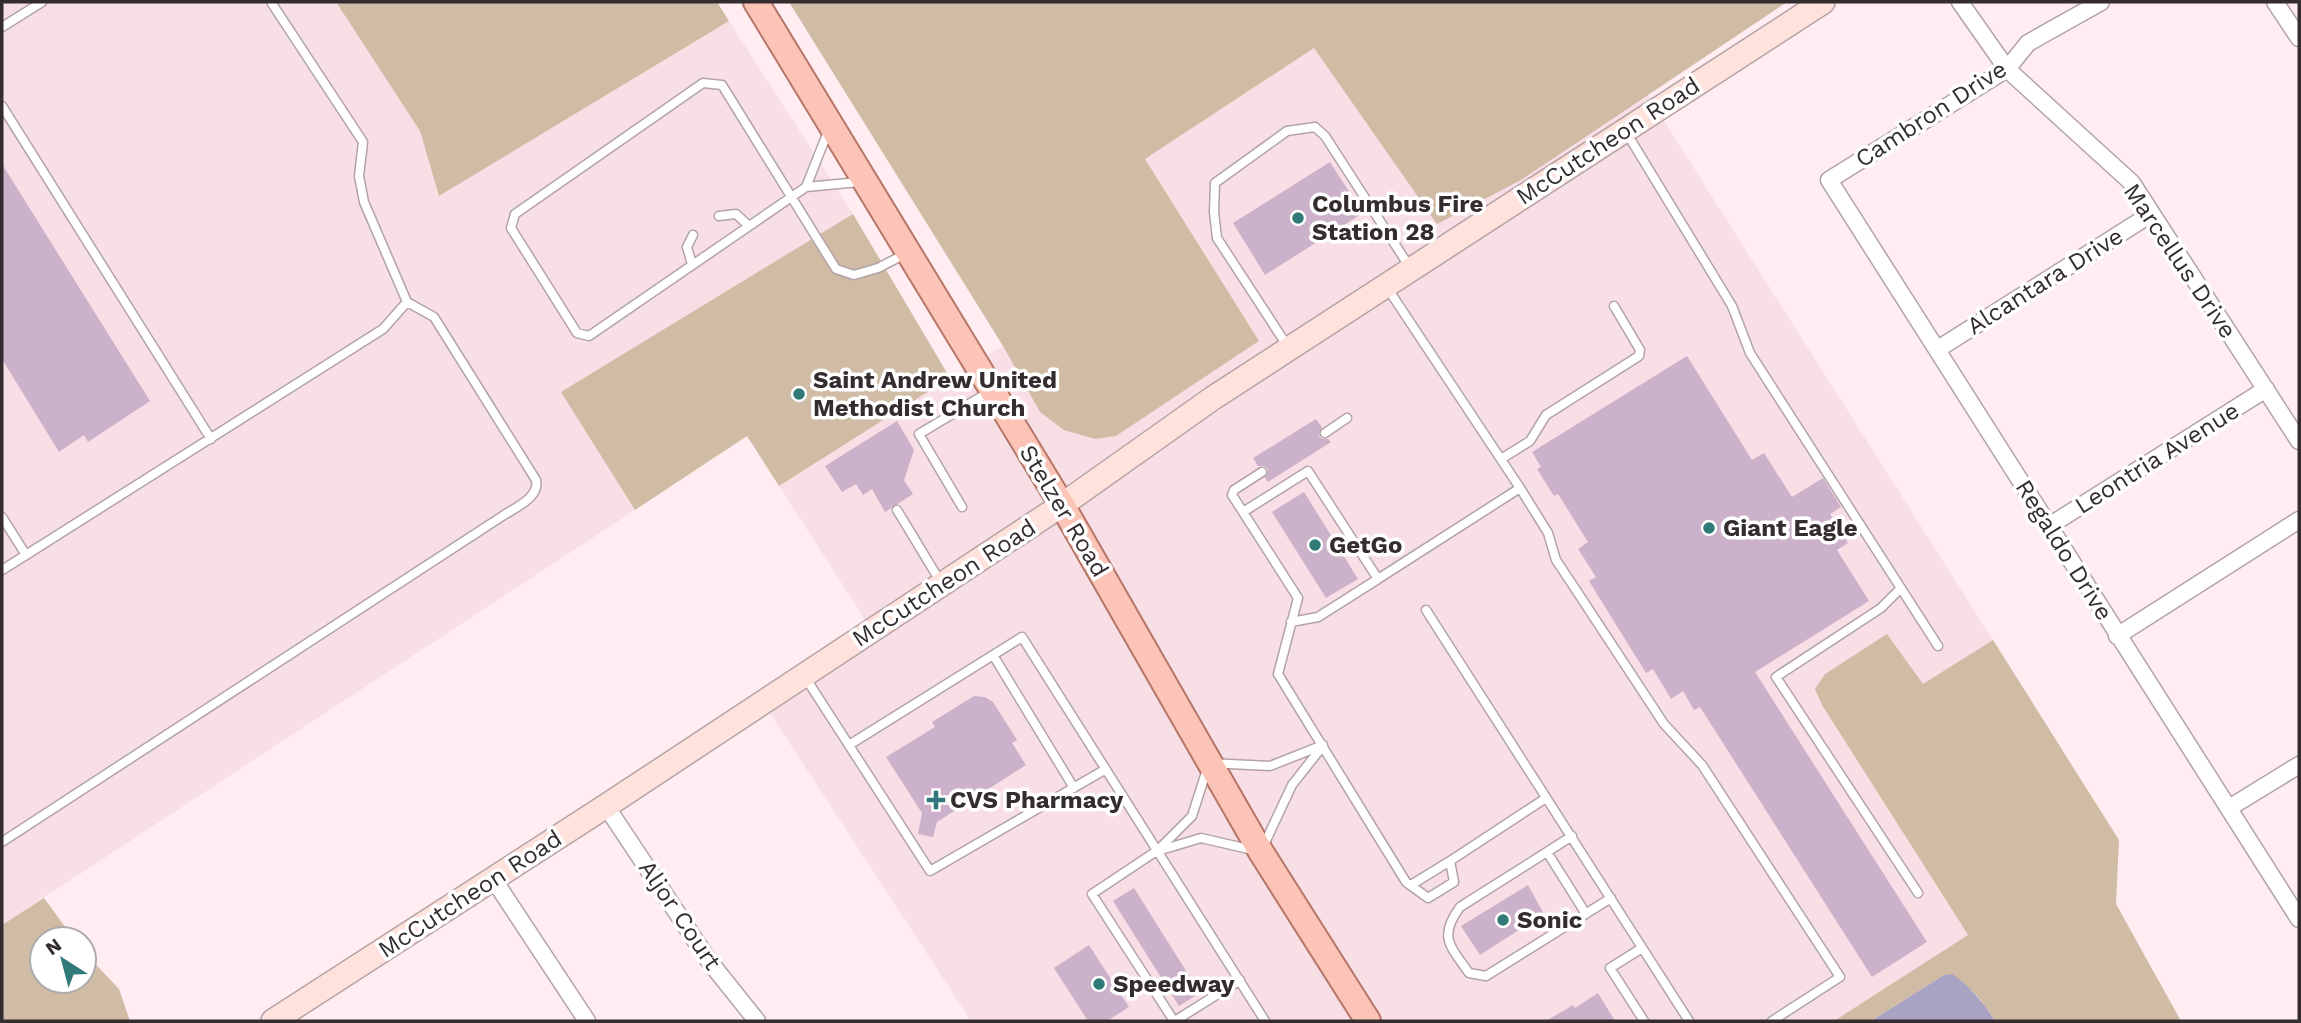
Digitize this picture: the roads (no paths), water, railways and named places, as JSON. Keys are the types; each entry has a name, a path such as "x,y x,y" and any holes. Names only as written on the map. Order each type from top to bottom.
{"main road":[{"name":"Stelzer Road","path":"756,2 1062,505 1261,852 1362,1016"},
{"name":"McCutcheon Road","path":"273,1021 494,880 1062,505 1213,398 1289,348 1823,2"}],"street":[{"name":"Marcellus Drive","path":"1960,2 2007,69 2132,183 2299,441"},
{"name":"Cambron Drive","path":"1829,180 2007,69 2028,43 2101,2"},
{"path":"2275,2 2299,38"},
{"name":"Regaldo Drive","path":"1829,180 2299,919"},
{"name":"Alcantara Drive","path":"1938,349 2151,214"},
{"name":"Leontria Avenue","path":"2049,526 2266,389"},
{"path":"2117,636 2299,520"},
{"path":"2230,808 2299,765"},
{"name":"Aljor Court","path":"606,806 709,961 757,1021"},
{"path":"494,880 587,1021"}],"lane":[{"path":"2,27 42,2"},
{"path":"2,842 533,495 537,489 536,480 434,317 407,302 365,201 359,176 363,142 271,2"},
{"path":"866,180 806,187 791,197 749,226 692,264 589,336 576,333 511,228 515,214 703,83 722,85 791,197 836,269 854,275 878,268 910,252"},
{"path":"2,106 211,439"},
{"path":"806,187 831,123"},
{"path":"1289,348 1217,238 1213,212 1215,183 1287,131 1315,127 1325,136 1410,269"},
{"path":"1625,130 1732,306 1750,353 1938,646"},
{"path":"719,216 736,214 749,226"},
{"path":"692,264 687,247 693,235"},
{"path":"1386,285 1548,533 1556,560 1664,724 1702,765 1840,977 1772,1021"},
{"path":"2,570 383,329 407,302"},
{"path":"1501,459 1530,441 1546,415 1639,356 1640,350 1614,306"},
{"path":"962,507 919,433 992,390"},
{"path":"1325,433 1347,418"},
{"path":"1243,512 1308,471 1378,579"},
{"path":"1262,472 1234,490 1233,495 1298,598 1278,674 1406,882 1428,898 1454,882 1450,861"},
{"path":"1292,622 1318,617 1520,488"},
{"path":"897,510 942,584"},
{"path":"2,517 26,555"},
{"path":"1901,588 1881,608 1776,677 1918,893"},
{"path":"1426,610 1689,1021"},
{"path":"849,745 1022,637 1265,1021"},
{"path":"993,655 1074,788"},
{"path":"804,675 930,871 1107,769"},
{"path":"1240,980 1175,1021 1092,894 1158,850 1192,816 1209,763 1270,766 1323,745"},
{"path":"1158,850 1201,838 1261,852 1292,785 1323,745"},
{"path":"1411,885 1546,798"},
{"path":"1572,836 1460,907 1450,921 1447,939 1459,959 1469,973 1486,976 1611,898"},
{"path":"1547,852 1586,914"},
{"path":"1642,948 1610,968 1644,1021"}],"place":[{"name":"Columbus Fire Station 28","path":"1298,218"},
{"name":"Saint Andrew United Methodist Church","path":"799,394"},
{"name":"Giant Eagle","path":"1709,528"},
{"name":"GetGo","path":"1315,545"},
{"name":"CVS Pharmacy","path":"936,800"},
{"name":"Sonic","path":"1503,920"},
{"name":"Speedway","path":"1099,984"}]}
